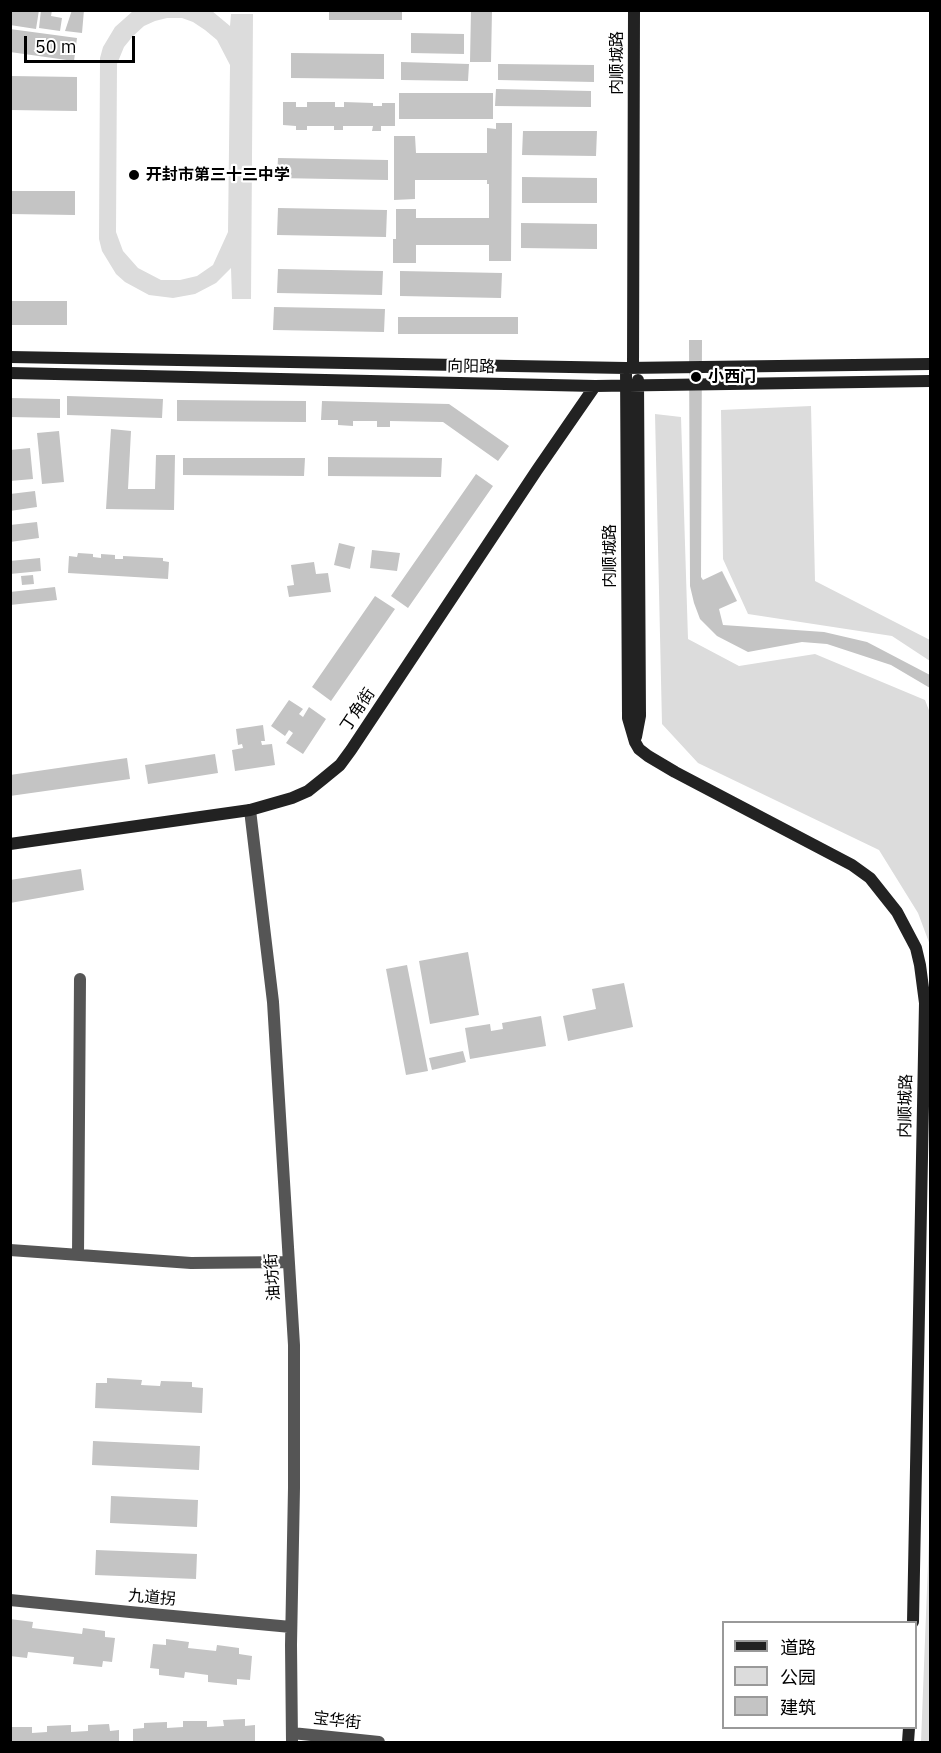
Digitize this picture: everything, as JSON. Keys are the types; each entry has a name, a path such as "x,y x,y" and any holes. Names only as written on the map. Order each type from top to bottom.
{"street":[{"name":"内顺城路","path":"634,10 628,718 635,742 639,749 648,756 852,865 870,878 897,912 916,948 925,1003 913,1621"},
{"name":"向阳路","path":"10,357 632,368 930,364"},
{"name":"向阳路","path":"10,373 595,386 930,381"},
{"name":"丁角街","path":"10,844 250,810 271,806 308,791 340,765 351,750 595,386"},
{"name":"油坊街","path":"250,810 273,1002 294,1345 292,1738"},
{"path":"78,1255 80,979"},
{"path":"10,1250 191,1263 288,1262"},
{"name":"九道拐","path":"10,1599 291,1627"},
{"name":"宝华街","path":"292,1738 379,1743"}],"green space":[{"path":"133,11 212,11 230,26 231,14 253,14 251,299 232,299 231,268 216,283 195,294 173,298 149,295 125,282 116,274 102,251 99,239 100,58 103,47 115,27","holes":["167,18 182,18 193,22 217,40 230,65 228,232 213,265 197,276 180,280 161,280 138,268 123,251 116,232 117,64 124,47 144,26"]},
{"path":"811,406 815,581 930,640 930,661 892,636 748,614 723,559 721,410"},
{"path":"655,414 681,417 688,639 739,666 815,654 925,700 930,713 930,945 918,913 879,850 698,763 662,724"},
{"path":"930,1512 930,1742 921,1742"}],"building":[{"path":"10,10 39,10 36,29 10,25"},
{"path":"41,10 52,10 51,16 62,18 60,31 39,28"},
{"path":"72,10 84,10 82,33 65,31"},
{"path":"329,10 402,10 402,20 329,20"},
{"path":"471,10 492,10 491,62 470,62"},
{"path":"10,29 77,38 74,61 10,52"},
{"path":"411,33 464,34 464,54 411,53"},
{"path":"291,53 384,54 384,79 291,78"},
{"path":"401,62 469,64 468,81 401,80"},
{"path":"498,64 594,65 594,82 498,80"},
{"path":"10,76 77,77 77,111 10,110"},
{"path":"496,89 591,91 591,107 495,106"},
{"path":"399,93 493,93 493,119 399,119"},
{"path":"283,102 296,102 296,107 307,107 307,102 335,102 335,107 344,107 344,102 373,103 373,106 395,103 395,126 381,126 381,131 372,131 373,126 343,126 343,130 334,130 334,126 307,126 307,130 296,130 296,126 283,125"},
{"path":"496,123 512,123 511,261 489,261 489,245 416,245 416,263 393,263 396,209 416,209 416,218 489,218 487,180 415,180 415,199 394,200 394,136 415,136 416,153 487,153 487,128 496,129"},
{"path":"523,131 597,131 596,156 522,155"},
{"path":"278,158 388,160 388,180 277,178"},
{"path":"522,177 597,178 597,203 522,203"},
{"path":"10,191 75,191 75,215 10,214"},
{"path":"278,208 387,210 386,237 277,235"},
{"path":"521,223 597,224 597,249 521,248"},
{"path":"278,269 383,271 382,295 277,293"},
{"path":"400,271 502,273 501,298 400,296"},
{"path":"10,301 67,301 67,325 10,325"},
{"path":"274,307 385,309 384,332 273,330"},
{"path":"398,317 518,317 518,334 398,334"},
{"path":"689,340 702,340 701,577 703,580 722,571 737,601 719,609 723,625 824,632 867,642 930,675 930,688 891,665 827,644 802,642 748,652 717,636 700,619 690,586"},
{"path":"67,396 163,399 162,418 67,415"},
{"path":"10,398 60,399 60,418 10,417"},
{"path":"177,400 306,401 306,422 177,421"},
{"path":"322,401 449,404 509,446 498,461 443,422 390,421 390,427 377,427 377,421 353,421 353,426 338,425 338,420 321,420"},
{"path":"111,429 131,431 128,489 155,489 156,455 175,455 174,510 106,509"},
{"path":"59,431 64,482 42,484 37,433"},
{"path":"30,448 33,479 10,481 10,450"},
{"path":"328,457 442,458 441,477 328,476"},
{"path":"183,458 305,458 304,476 183,475"},
{"path":"476,474 493,486 408,608 391,596"},
{"path":"35,491 37,507 10,511 10,494"},
{"path":"37,522 39,538 10,542 10,525"},
{"path":"339,543 355,547 350,569 334,565"},
{"path":"372,550 400,553 397,571 370,568"},
{"path":"78,553 93,554 93,557 101,558 101,554 115,555 115,559 123,559 123,556 163,558 163,561 169,562 168,579 68,573 69,556 77,557"},
{"path":"40,558 41,571 10,574 10,561"},
{"path":"314,562 316,574 328,573 331,592 289,597 287,586 294,585 291,565"},
{"path":"33,575 34,584 22,585 21,576"},
{"path":"55,587 57,600 10,605 10,592"},
{"path":"375,596 395,609 331,701 312,687"},
{"path":"289,700 303,709 299,714 303,717 309,707 326,719 303,754 286,743 293,733 289,730 285,736 271,726"},
{"path":"263,725 265,741 261,741 262,745 272,744 275,765 235,771 232,750 243,748 242,744 238,745 236,729"},
{"path":"215,754 218,773 148,784 145,765"},
{"path":"127,758 130,779 10,796 10,775"},
{"path":"81,869 84,890 10,903 10,880"},
{"path":"468,952 479,1015 430,1024 419,961"},
{"path":"407,965 428,1071 406,1075 386,969"},
{"path":"624,983 633,1027 568,1041 563,1016 596,1009 592,989"},
{"path":"541,1016 546,1046 470,1059 465,1028 490,1024 491,1031 503,1029 502,1023"},
{"path":"463,1051 466,1062 432,1070 429,1058"},
{"path":"107,1378 142,1380 141,1385 160,1386 161,1381 192,1382 192,1387 203,1388 202,1413 95,1408 96,1383 107,1383"},
{"path":"93,1441 200,1446 199,1470 92,1465"},
{"path":"111,1496 198,1500 197,1527 110,1523"},
{"path":"96,1550 197,1554 196,1579 95,1575"},
{"path":"10,1619 33,1622 32,1628 82,1634 83,1628 105,1631 105,1637 115,1638 112,1662 103,1661 102,1667 73,1664 74,1657 28,1652 27,1658 10,1656"},
{"path":"166,1639 189,1642 188,1648 216,1651 217,1645 239,1648 239,1654 252,1656 250,1680 237,1679 237,1685 208,1682 208,1675 185,1672 184,1678 159,1675 159,1669 150,1668 153,1644 166,1645"},
{"path":"245,1719 245,1726 255,1725 255,1742 133,1742 133,1729 144,1728 144,1723 167,1722 167,1728 183,1727 183,1721 207,1721 207,1727 224,1726 223,1720"},
{"path":"109,1724 110,1731 119,1730 119,1742 10,1742 10,1727 32,1727 32,1733 47,1732 47,1726 71,1725 71,1732 88,1731 88,1725"}],"place":[{"name":"开封市第三十三中学","path":"134,175"},
{"name":"小西门","path":"696,377"}]}
